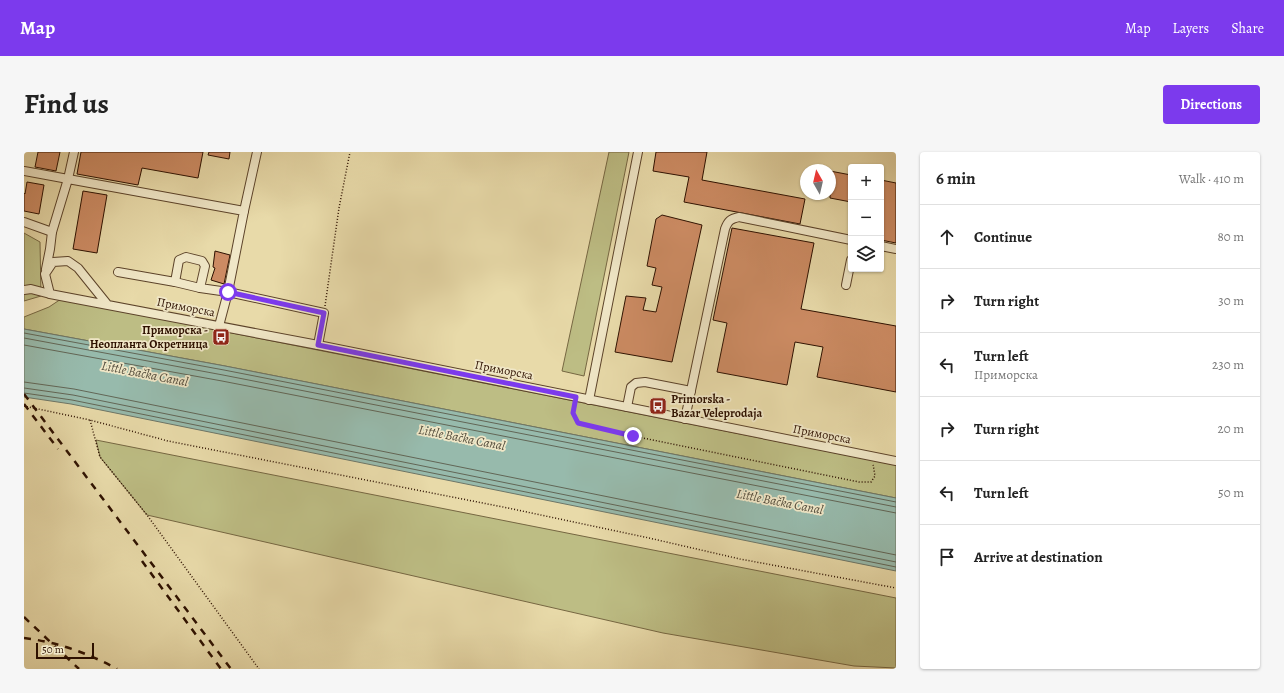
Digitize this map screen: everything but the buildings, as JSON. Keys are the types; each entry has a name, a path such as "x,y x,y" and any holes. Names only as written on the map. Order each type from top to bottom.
{"street":[{"path":"50,294 44,274 50,249 52,232 68,179 74,152"},
{"path":"219,326 228,292 257,152"},
{"path":"589,400 638,152"},
{"path":"24,170 244,211"},
{"path":"685,419 727,222 732,218 739,217 848,239"},
{"path":"24,222 52,232"},
{"path":"884,247 896,249"},
{"path":"175,282 179,260 186,257 202,261 205,266 200,288"},
{"path":"44,274 53,262 68,261 78,268 107,304"},
{"path":"118,272 228,292 324,313 318,345"},
{"path":"846,285 849,272"},
{"name":"Приморска","path":"24,290 31,289 50,294 318,345 896,461"},
{"path":"627,407 631,387 636,383 645,382 691,391"}],"path":[{"path":"324,313 339,208 350,152"},
{"path":"576,397 573,413 578,423 633,436 859,482 871,482 875,476 872,466 874,457"},
{"path":"24,406 90,420 168,441 508,508 740,559 896,588"},
{"path":"90,420 100,457 147,515 259,669"}],"green space":[{"path":"609,152 629,152 584,376 562,371"},
{"path":"24,233 40,242 41,296 24,301"},
{"path":"61,299 896,465 896,498 225,366 24,329 24,317 49,307"},
{"path":"96,440 896,598 896,668 854,666 663,633 147,515 100,457"}],"water":[{"name":"Little Bačka Canal","path":"24,329 225,366 896,498 896,571 71,404 24,397"}],"railway":[{"path":"24,394 231,669"},
{"path":"24,404 58,449"},
{"path":"142,561 221,669"},
{"path":"24,617 79,669"},
{"path":"24,638 60,645 95,658 117,669"}],"place":[{"name":"Приморска - Неопланта Окретница","path":"221,337"},
{"name":"Primorska - Bazar Veleprodaja","path":"658,406"}],"route":[{"path":"228,292 324,313 318,345 576,397 573,413 578,423 633,436"}]}
